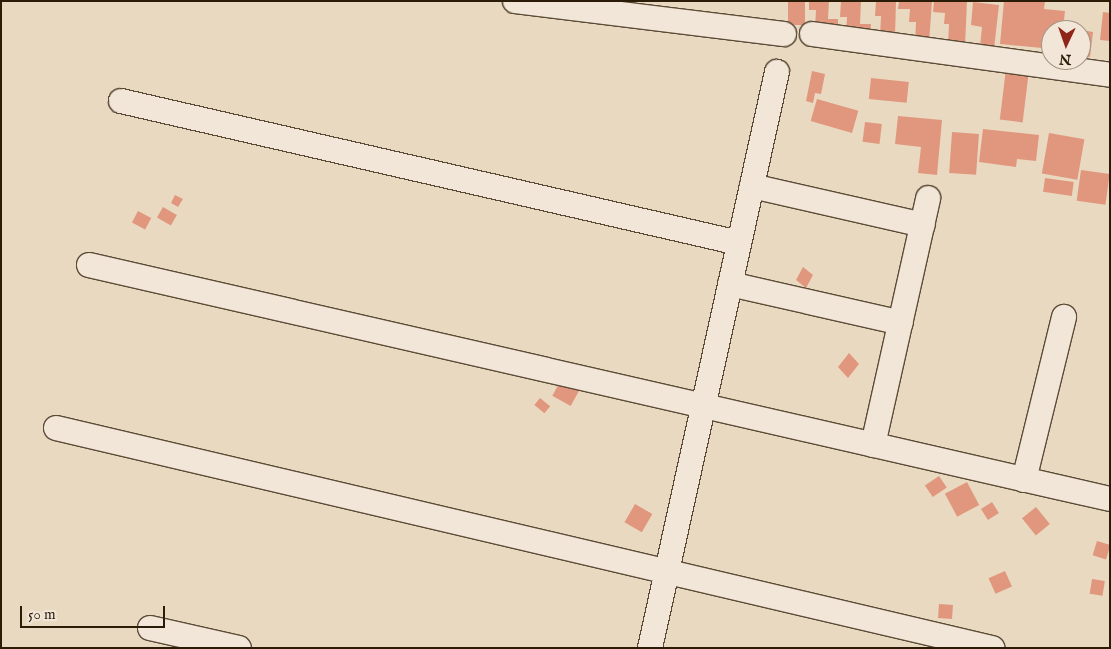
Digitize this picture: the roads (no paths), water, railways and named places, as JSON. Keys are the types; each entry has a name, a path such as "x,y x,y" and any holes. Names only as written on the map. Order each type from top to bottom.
{"street":[{"path":"515,1 784,34"},
{"path":"812,34 1110,75"},
{"path":"650,648 777,72"},
{"path":"121,101 739,243"},
{"path":"752,186 922,225"},
{"path":"874,445 928,198"},
{"path":"89,265 1110,500"},
{"path":"730,284 901,323"},
{"path":"1024,480 1064,317"},
{"path":"56,428 992,648"},
{"path":"150,628 239,648"}]}
